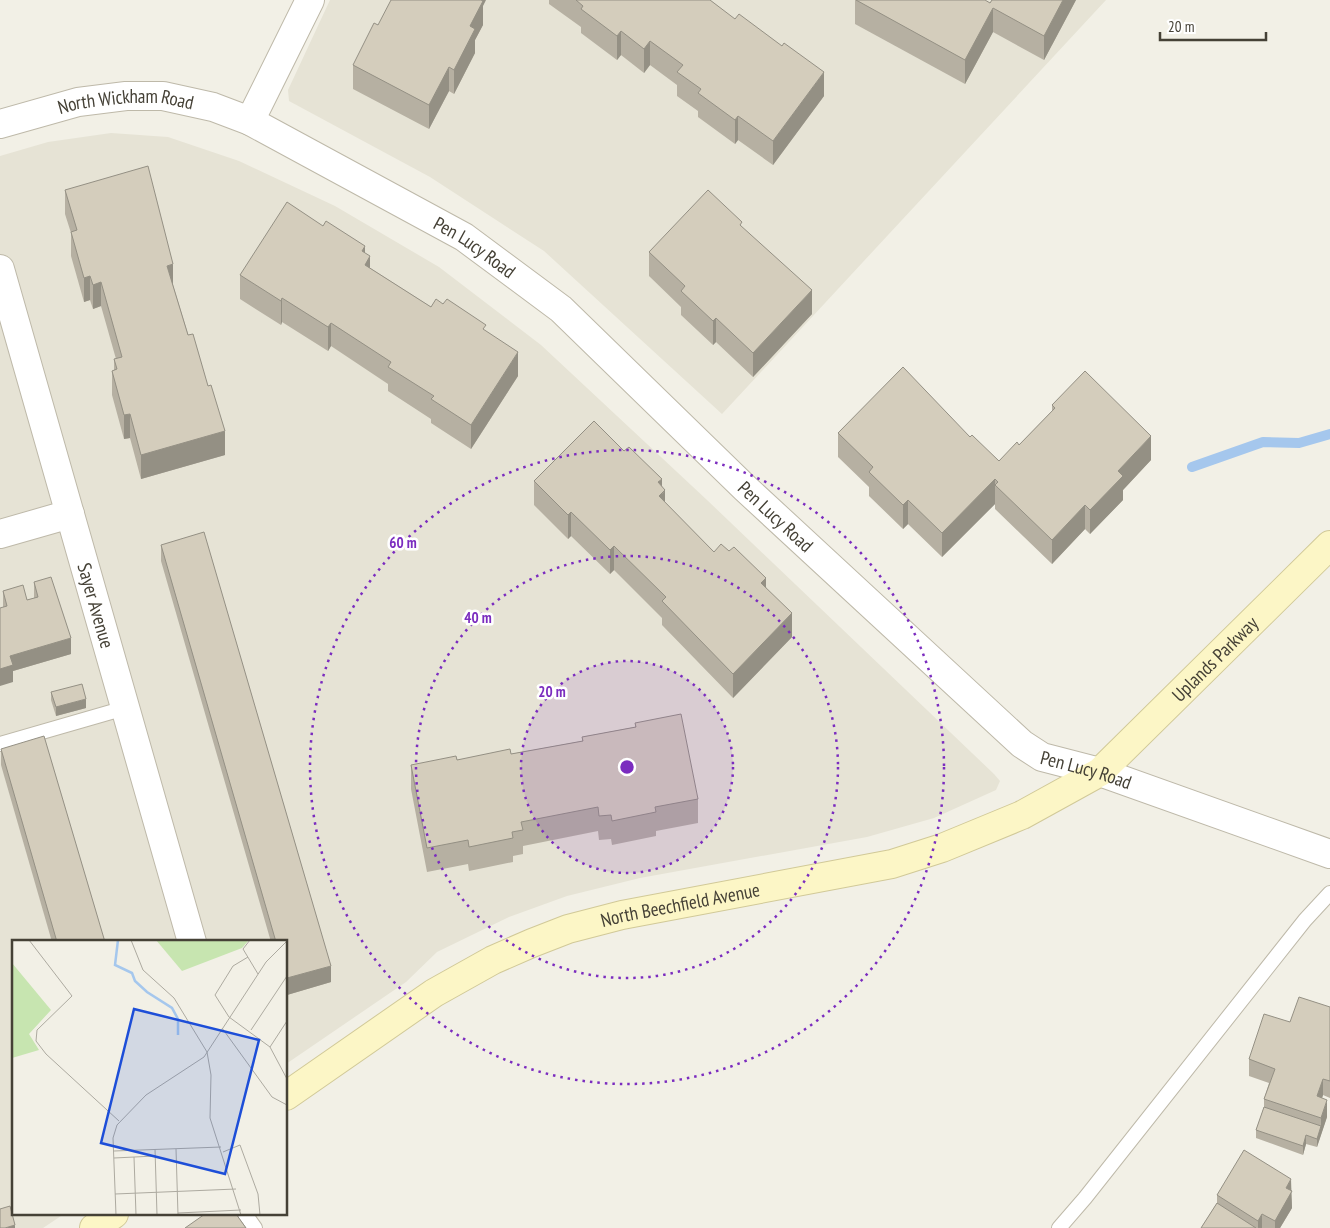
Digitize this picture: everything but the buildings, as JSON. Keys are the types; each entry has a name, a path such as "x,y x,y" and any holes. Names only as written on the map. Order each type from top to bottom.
{"street":[{"path":"250,121 310,0"},
{"name":"North Wickham Road","path":"0,124 78,102 126,96 162,96 213,107 250,121"},
{"name":"Pen Lucy Road","path":"250,121 464,237 561,309 745,488 1022,744 1042,757 1100,772 1330,854"},
{"name":"Sayer Avenue","path":"0,269 191,940"},
{"path":"2,528 70,514"},
{"name":"Uplands Parkway","path":"1100,772 1330,545"},
{"name":"North Beechfield Avenue","path":"288,1095 434,993 493,960 532,943 568,929 622,915 892,864 981,833 1022,815 1100,772"},
{"path":"94,1228 111,1216"}],"lane":[{"path":"0,744 125,708"},
{"path":"1059,1228 1085,1198 1305,920 1330,893"},
{"path":"246,1216 255,1228"}],"shaded area":[{"path":"330,0 1106,0 722,414 544,251 430,177 289,101 288,90"},
{"path":"111,133 168,137 239,161 335,206 439,267 541,345 707,500 994,774 1000,781 996,790 934,818 867,837 640,878 567,896 509,917 437,952 406,982 288,1063 288,940 12,940 12,1216 61,1216 43,1228 0,1228 0,156 48,142"}],"waterway":[{"path":"1192,467 1263,442 1299,443 1330,434"}]}
